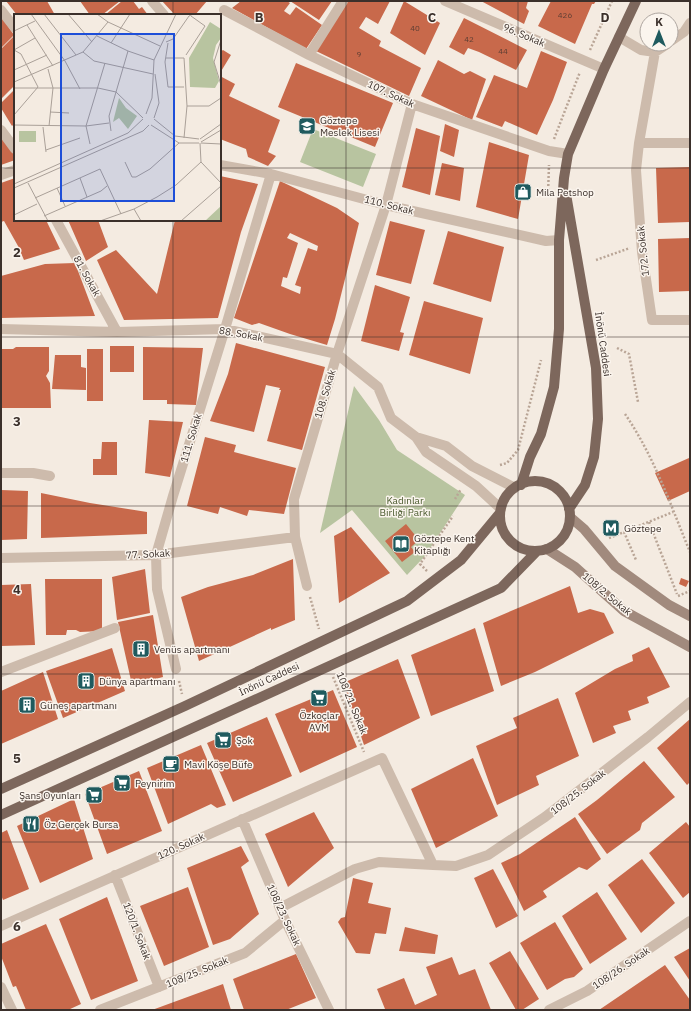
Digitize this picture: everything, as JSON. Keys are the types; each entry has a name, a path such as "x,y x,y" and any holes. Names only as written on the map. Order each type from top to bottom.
{"main road":[{"name":"İnönü Caddesi","path":"518,486 541,434 554,387 559,329 559,240 564,178 568,154 604,69 636,1"},
{"name":"İnönü Caddesi","path":"564,178 596,368 598,419 594,457 585,485 569,513"},
{"path":"529,482 541,482 552,486 561,493 567,502 569,513 569,524 566,534 559,542 542,550 530,551 520,548 511,542 504,534 500,524 500,511 506,497 518,486 529,482"},
{"name":"İnönü Caddesi","path":"1,788 185,706 407,601 461,560 500,511"},
{"path":"569,513 615,566 669,605 687,614"},
{"name":"İnönü Caddesi","path":"1,815 501,588 542,550"},
{"name":"108/2. Sokak","path":"542,550 575,567 624,611 690,647"}],"street":[{"path":"152,1 163,14"},
{"path":"222,12 230,1"},
{"path":"309,55 343,1"},
{"name":"96. Sokak","path":"445,1 604,69"},
{"path":"1,10 14,27"},
{"name":"107. Sokak","path":"222,12 412,104 549,151 568,154"},
{"path":"679,35 684,32 690,23"},
{"path":"619,37 639,49"},
{"name":"172. Sokak","path":"654,52 638,143 636,170 641,244 652,320 690,320"},
{"name":"108. Sokak","path":"307,586 295,537 294,499 337,354 386,205 412,104"},
{"path":"1,130 14,149"},
{"path":"638,143 690,143"},
{"name":"110. Sokak","path":"221,165 271,174 386,205 546,242 559,240"},
{"path":"1,175 14,170"},
{"name":"111. Sokak","path":"176,669 157,589 156,555 271,174"},
{"name":"81. Sokak","path":"57,221 117,332"},
{"name":"88. Sokak","path":"1,329 117,332 225,329 337,354 378,387 391,418 416,437 426,452 476,486 500,511"},
{"name":"88. Sokak","path":"416,437 446,446 472,466 518,486"},
{"path":"1,473 33,473 50,476"},
{"name":"77. Sokak","path":"1,558 156,555 295,537"},
{"path":"1,672 115,628"},
{"name":"108/25. Sokak","path":"432,865 456,866 488,855 545,817 648,737 690,702"},
{"name":"120. Sokak","path":"1,926 382,758 432,865"},
{"name":"108/23. Sokak","path":"242,819 285,920 330,1010"},
{"path":"280,908 355,869 379,862 432,865"},
{"name":"120/1. Sokak","path":"116,876 159,987"},
{"name":"108/25. Sokak","path":"100,1010 245,953 285,920"},
{"name":"108/26. Sokak","path":"549,1010 586,991 690,921"},
{"path":"1,986 12,1010"}],"path":[{"path":"596,260 641,244"},
{"path":"617,348 629,354 638,402"},
{"path":"625,414 638,432 647,450 690,552"},
{"path":"596,543 673,512"},
{"path":"436,579 420,564 453,516"},
{"path":"649,522 678,596 687,614"},
{"path":"624,532 636,560"},
{"path":"307,586 322,641"},
{"path":"678,596 690,591"},
{"name":"108/21. Sokak","path":"328,666 361,747"},
{"path":"176,669 185,706"}],"green space":[{"path":"313,129 376,154 363,187 300,162"},
{"name":"Kadınlar Birliği Parkı","path":"354,386 379,420 397,450 465,495 425,556 407,575 352,510 320,533"}],"building":[{"path":"6,1 47,1 54,14 16,14"},
{"path":"80,1 120,1 103,14 89,14"},
{"path":"122,1 133,1 139,9 142,7 147,14 106,14"},
{"path":"162,1 207,1 196,14 174,14"},
{"path":"241,1 287,1 290,3 284,11 290,15 296,7 322,25 306,49 232,8"},
{"path":"290,1 332,1 319,20"},
{"path":"347,1 390,1 378,24 366,17 359,28 381,41 379,46 421,68 409,96 316,51"},
{"path":"404,1 440,23 425,55 390,33"},
{"path":"481,1 528,1 526,8 529,11 524,24"},
{"path":"551,1 596,1 592,4 575,44 538,26"},
{"path":"1,16 14,35 1,48"},
{"path":"464,18 527,50 516,70 468,48 464,55 449,47"},
{"path":"14,36 14,86 1,99 1,49"},
{"path":"223,50 231,55 221,71 221,51"},
{"path":"541,51 567,62 553,100 537,135 505,121 502,127 476,117 494,75 527,88"},
{"path":"438,60 464,74 470,71 486,79 472,120 421,96"},
{"name":"Göztepe Meslek Lisesi","path":"296,63 393,103 375,147 278,107"},
{"path":"221,77 235,84 229,96 280,120 268,152 276,156 268,166 248,157 246,149 221,139"},
{"path":"14,90 14,124 12,126 1,108 1,103"},
{"path":"445,124 459,130 454,157 440,151"},
{"path":"416,128 440,136 430,195 402,187"},
{"path":"1,133 14,154 14,160 1,165"},
{"path":"489,142 529,155 518,219 476,207"},
{"path":"442,163 464,168 460,201 435,195"},
{"path":"690,167 690,222 658,223 656,168"},
{"path":"221,176 258,184 241,232 218,318 124,320 97,260 116,250 157,294 175,221 221,221"},
{"path":"14,178 14,221 46,221 60,249 24,260 4,221 1,222 1,183"},
{"path":"280,181 337,208 359,223 327,345 259,323 252,325 234,318","holes":["290,233 318,246 317,251 308,248 295,285 301,287 300,294 281,286 283,277 287,278 298,243 287,238"]},
{"path":"68,221 98,221 108,247 86,261"},
{"path":"390,221 425,230 411,284 376,275"},
{"path":"448,231 504,247 491,302 433,284"},
{"path":"690,238 690,291 659,292 658,239"},
{"path":"75,263 95,316 1,318 1,276 45,264"},
{"path":"375,285 410,297 400,332 404,333 399,351 361,341"},
{"path":"424,301 483,318 470,374 409,355"},
{"path":"236,343 325,367 302,450 267,441 281,390 279,390 280,388 266,385 254,432 210,421 228,374"},
{"path":"110,346 134,346 134,372 110,372"},
{"path":"16,347 49,347 49,371 46,376 50,383 51,408 1,408 1,349 13,349"},
{"path":"143,347 203,348 196,405 167,404 167,400 143,400"},
{"path":"87,349 103,349 103,401 87,401"},
{"path":"55,355 81,355 81,367 86,368 86,390 52,389"},
{"path":"149,420 183,422 170,477 145,473"},
{"path":"205,437 236,445 234,452 296,468 284,514 249,510 247,516 220,507 218,514 187,506"},
{"path":"102,442 117,442 117,475 93,475 93,459 101,459"},
{"path":"689,458 690,491 668,501 655,473"},
{"path":"1,490 28,491 27,539 1,540"},
{"path":"41,493 147,512 147,534 41,538"},
{"name":"Göztepe Kent Kitaplığı","path":"406,524 419,540 411,547 415,552 402,562 385,541"},
{"path":"351,527 390,573 339,603 334,536"},
{"path":"293,559 295,620 271,630 271,628 199,661 181,597 208,587 253,575"},
{"path":"145,569 150,613 117,620 112,577"},
{"path":"681,578 689,581 686,587 679,584"},
{"path":"45,579 102,579 102,631 80,632 76,630 67,630 66,635 46,635"},
{"path":"31,584 35,645 1,646 1,585"},
{"path":"570,586 578,613 590,609 604,613 614,633 535,672 501,686 483,623"},
{"name":"Venüs apartmanı","path":"153,615 163,677 132,685 118,622"},
{"path":"475,628 494,691 431,716 411,655"},
{"path":"649,647 670,687 647,697 649,703 628,711 631,720 613,726 616,733 593,743 575,693 615,669 633,661 632,655"},
{"name":"Dünya apartmanı","path":"112,648 125,691 63,718 46,671"},
{"path":"398,659 420,718 364,745 343,683"},
{"name":"Güneş apartmanı","path":"43,672 58,719 1,744 1,691"},
{"path":"333,690 357,747 300,773 275,714"},
{"path":"558,698 579,756 536,776 539,785 497,805 476,746 517,728 513,718"},
{"path":"267,717 292,776 233,802 207,743"},
{"path":"690,719 690,782 687,785 657,748"},
{"path":"201,745 226,805 217,808 211,804 168,824 147,768"},
{"path":"473,758 498,816 436,848 411,789"},
{"path":"644,761 675,797 642,823 640,830 607,854 578,814"},
{"path":"139,771 162,831 107,854 85,794"},
{"path":"74,799 93,859 40,883 17,826"},
{"path":"314,812 334,848 288,887 265,834"},
{"path":"575,817 601,859 587,870 579,867 543,891 547,897 524,911 501,863 520,854"},
{"path":"686,822 690,827 690,892 683,898 649,853"},
{"path":"7,830 29,889 3,900 1,895 1,833"},
{"path":"241,846 249,861 241,867 259,914 230,939 213,945 187,868"},
{"path":"642,859 675,903 641,933 608,885"},
{"path":"493,869 518,916 496,928 474,878"},
{"path":"353,878 373,883 368,903 391,908 386,934 375,933 370,954 356,953 338,922 341,918 345,917"},
{"path":"188,887 209,947 164,966 140,906"},
{"path":"597,892 627,939 590,964 562,916"},
{"path":"107,897 138,981 91,1000 59,919"},
{"path":"555,922 583,969 574,977 565,979 547,990 520,943"},
{"path":"46,924 81,1004 68,1010 26,1010 16,986 13,987 1,956 1,944"},
{"path":"405,927 438,935 435,954 399,951"},
{"path":"690,948 690,981 674,957"},
{"path":"510,951 539,999 522,1010 516,1010 489,963"},
{"path":"296,954 316,998 286,1010 244,1010 233,979"},
{"path":"452,957 459,975 475,969 491,1010 382,1010 385,1009 377,989 404,978 415,1005 437,995 426,967"},
{"path":"665,965 690,1000 690,1010 599,1010"},
{"path":"223,984 231,1010 152,1010"}],"place":[{"name":"Göztepe Meslek Lisesi","path":"307,126"},
{"name":"Mila Petshop","path":"523,192"},
{"name":"Göztepe","path":"611,528"},
{"name":"Göztepe Kent Kitaplığı","path":"401,544"},
{"name":"Venüs apartmanı","path":"141,649"},
{"name":"Dünya apartmanı","path":"86,681"},
{"name":"Özkoçlar AVM","path":"319,698"},
{"name":"Güneş apartmanı","path":"27,705"},
{"name":"Şok","path":"223,740"},
{"name":"Mavi Köşe Büfe","path":"171,764"},
{"name":"Peynirim","path":"122,783"},
{"name":"Şans Oyunları","path":"94,795"},
{"name":"Öz Gerçek Bursa","path":"31,824"}]}
